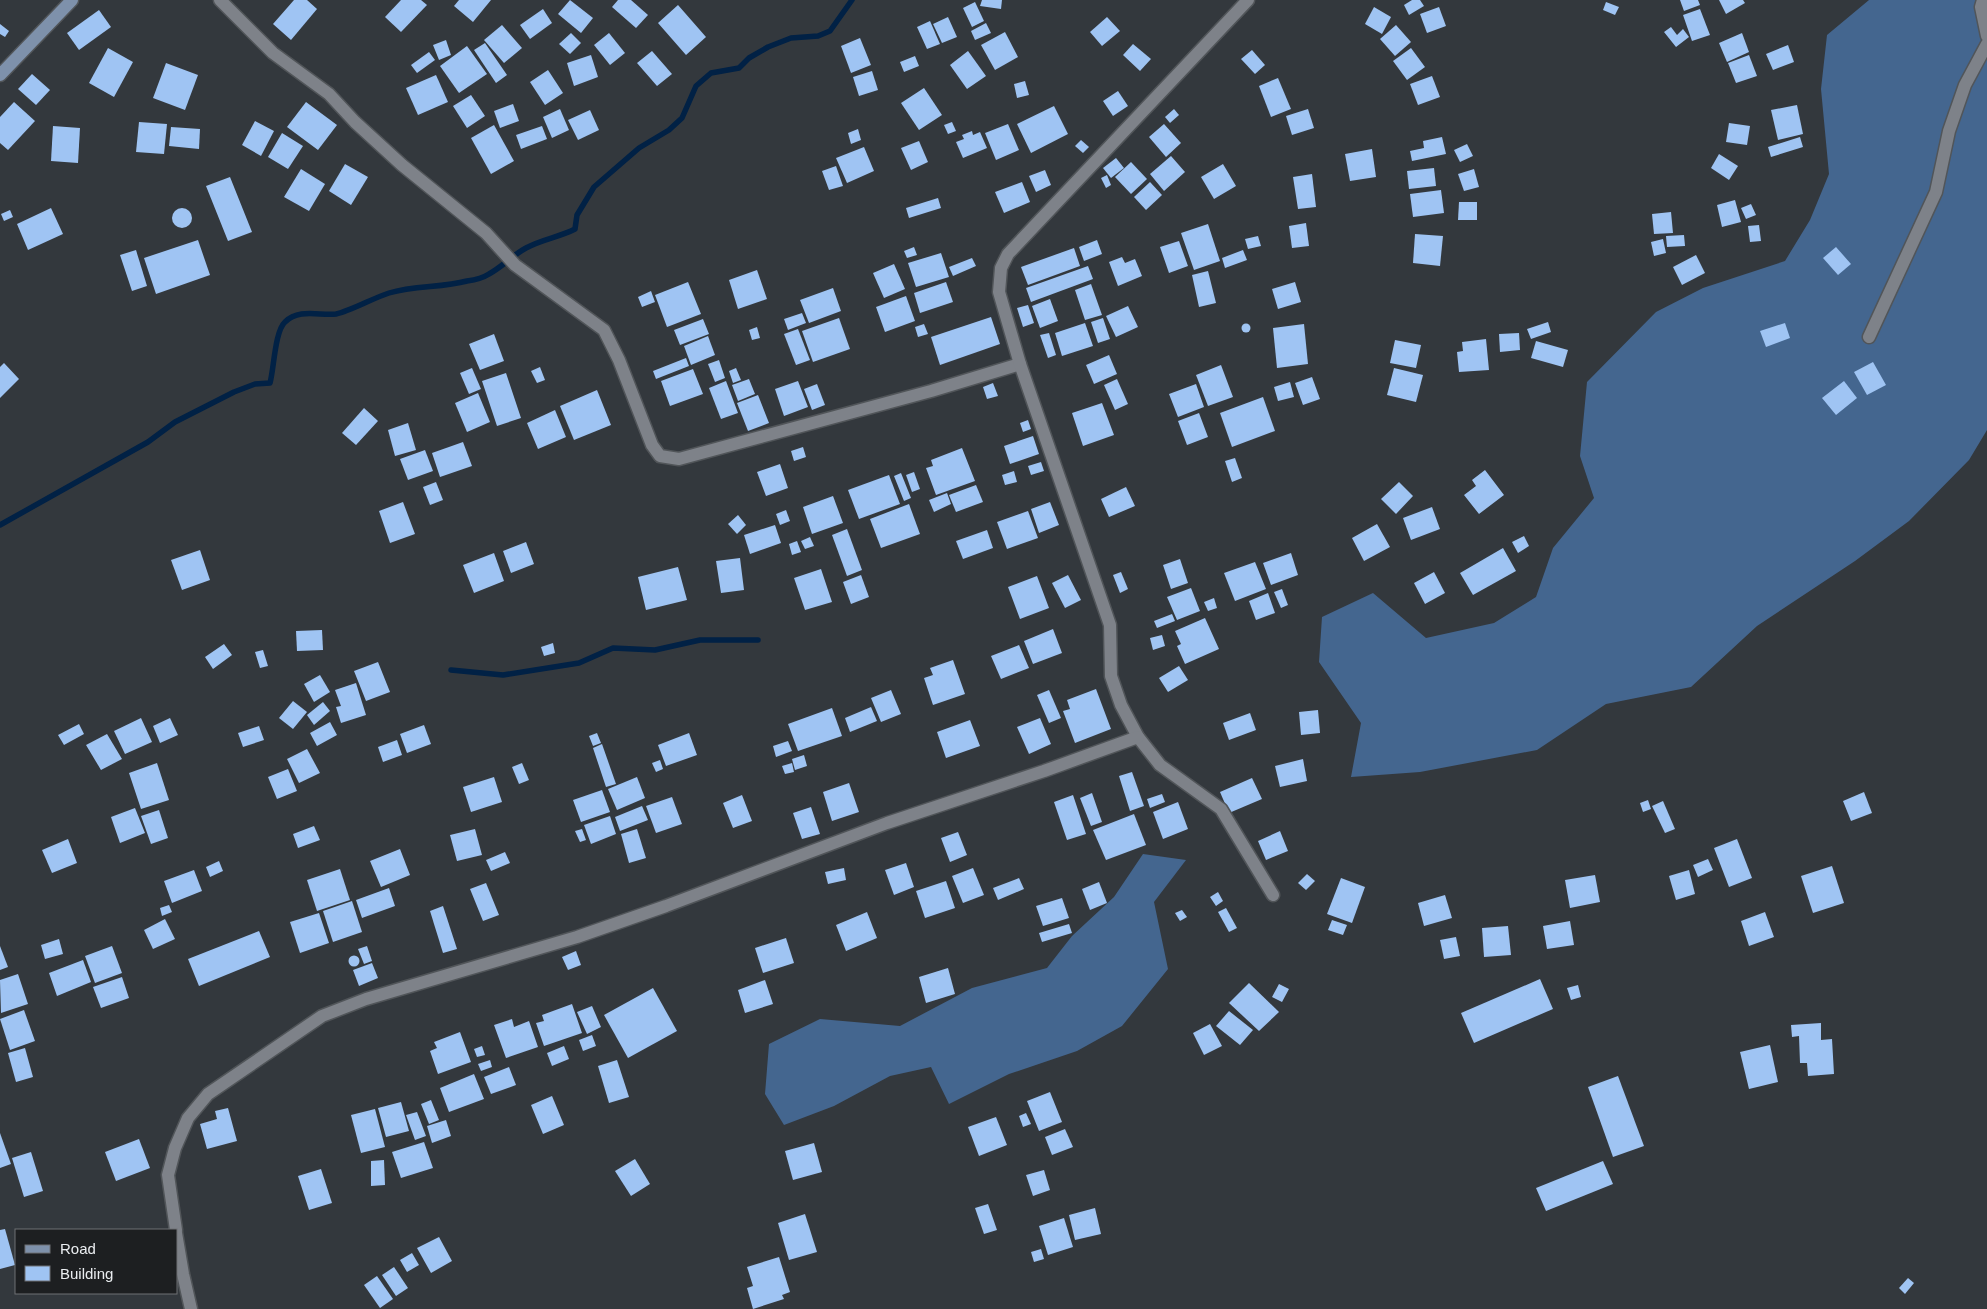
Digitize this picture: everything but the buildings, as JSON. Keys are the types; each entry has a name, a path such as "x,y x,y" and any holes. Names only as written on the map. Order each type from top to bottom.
{"main road":[{"path":"0,75 72,0"}],"street":[{"path":"220,0 273,53 329,94 355,122 402,165 486,234 515,265 604,330 619,360 652,445 660,456 679,460 931,391 1020,364"},
{"path":"1248,0 1008,254 1001,268 999,292 1020,364 1110,626 1111,676 1120,705 1138,737 1160,765 1221,809 1273,895"},
{"path":"1983,0 1981,7 1987,36"},
{"path":"1869,337 1936,192 1952,122 1965,85 1987,44"},
{"path":"176,1229 168,1176 175,1148 188,1118 208,1094 322,1016 366,999 577,937 666,906 887,823 1044,771 1138,737"},
{"path":"178,1242 191,1309"}],"shaded area":[{"path":"1869,0 1987,0 1987,430 1969,460 1909,521 1855,561 1757,626 1691,687 1606,704 1537,750 1420,772 1351,777 1361,723 1319,662 1322,617 1373,593 1426,638 1494,623 1536,597 1553,548 1594,498 1580,456 1587,382 1656,312 1703,288 1785,261 1810,220 1829,174 1821,89 1827,35"},
{"path":"1143,854 1186,860 1154,902 1168,969 1122,1026 1077,1051 1009,1074 949,1104 931,1067 890,1076 834,1106 784,1125 765,1094 769,1044 820,1019 900,1026 972,988 1047,968 1072,936 1114,897"}],"waterway":[{"path":"0,525 148,442 175,422 234,392 255,384 270,383 279,333 285,322 291,318 303,314 336,314 399,290 448,285 478,279 494,271 526,248 575,229 577,215 594,187 639,148 669,130 682,118 696,86 711,73 739,68 749,58 768,47 791,38 818,36 830,31 852,0"},
{"path":"451,670 503,675 579,663 613,648 655,650 700,640 758,640"}]}
